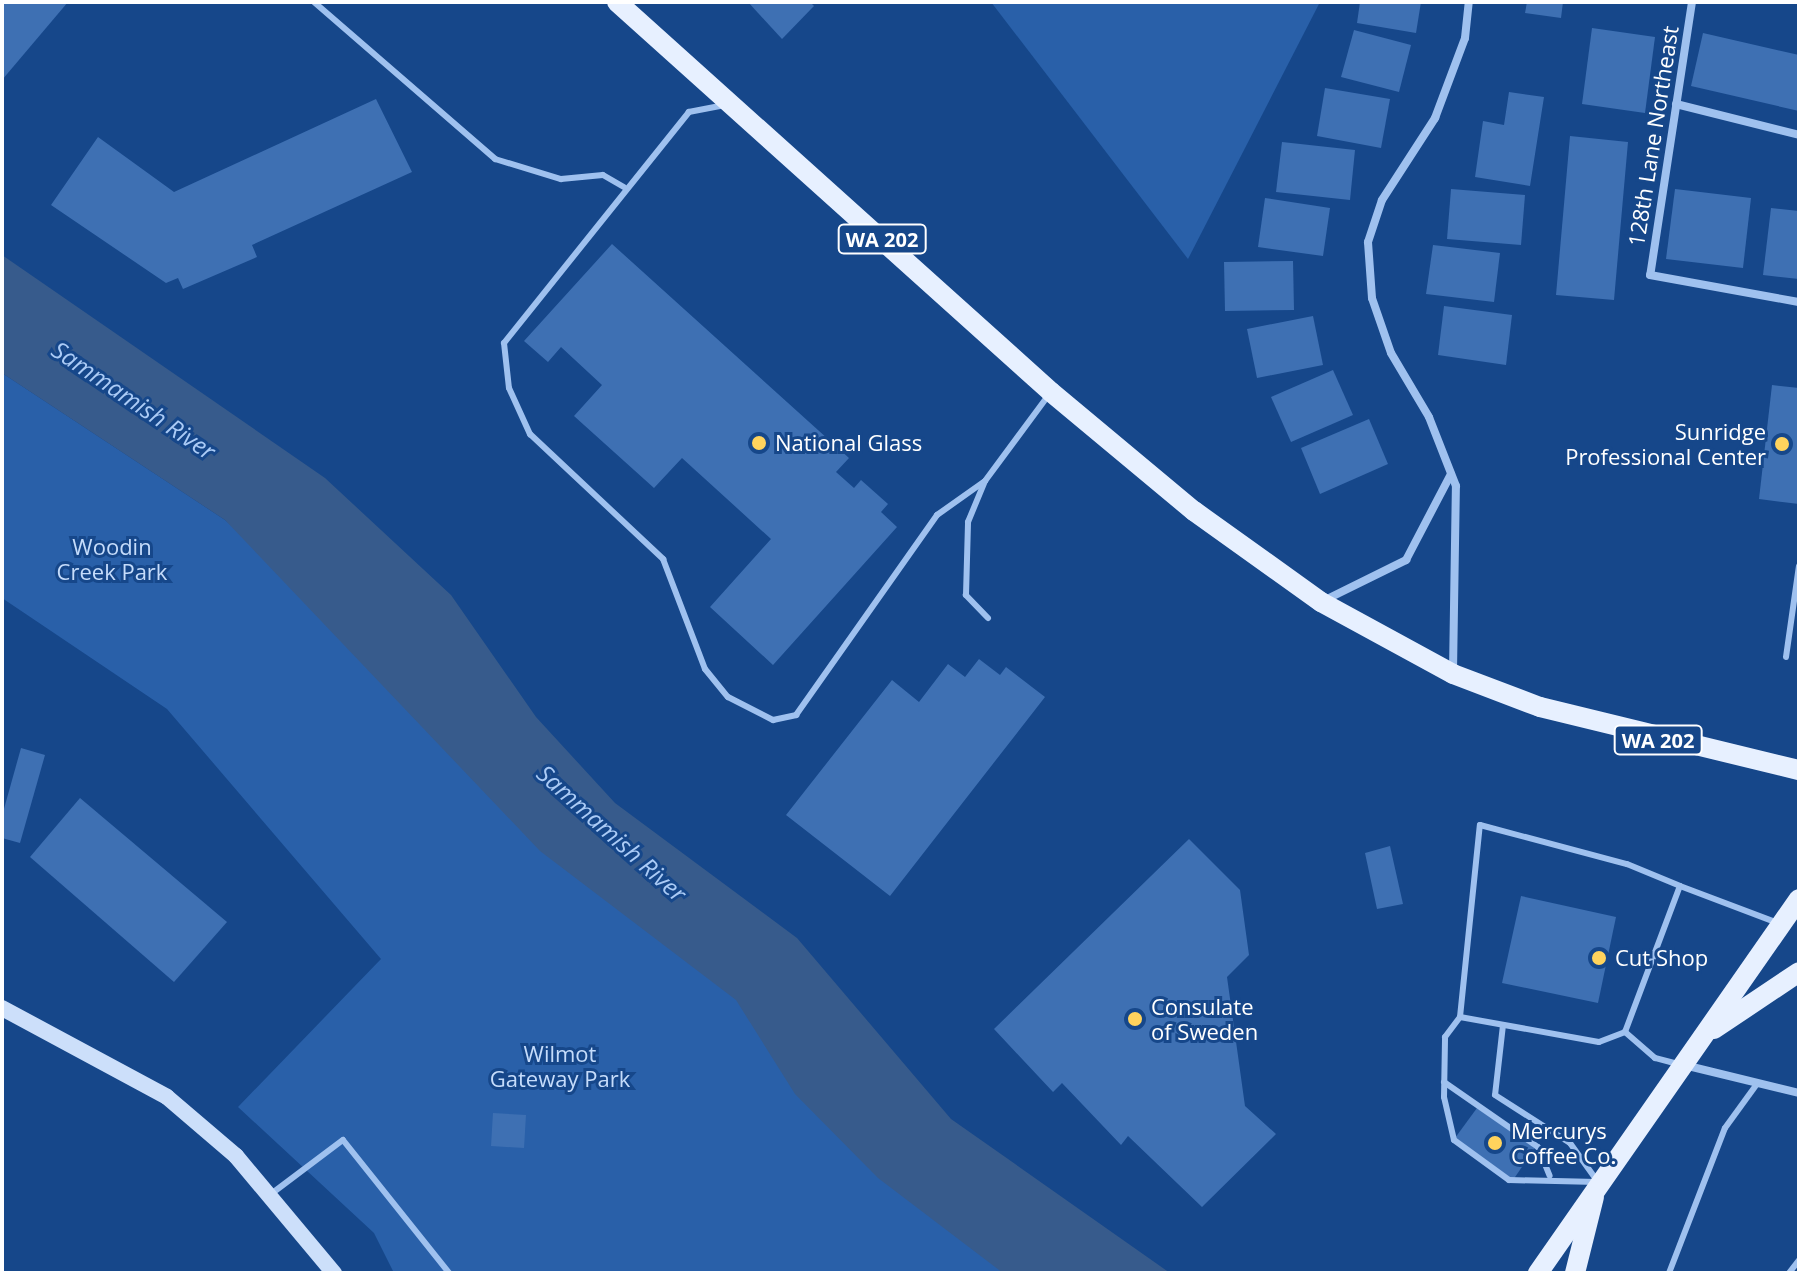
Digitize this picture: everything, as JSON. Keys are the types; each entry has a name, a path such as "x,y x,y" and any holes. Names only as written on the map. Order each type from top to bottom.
{"main road":[{"name":"WA 202","path":"617,2 1051,392 1194,511 1321,602 1453,674 1634,735 1799,770"},
{"path":"1538,1273 1679,1064 1704,1035 1799,899"},
{"path":"1704,1035 1799,972"},
{"path":"2,1008 167,1097 271,1194 334,1273"},
{"path":"1575,1273 1598,1182"}],"street":[{"path":"1453,674 1451,474 1391,353 1372,298 1368,242 1382,200 1435,118 1465,38 1469,2"},
{"name":"128th Lane Northeast","path":"1692,2 1650,275 1799,302"},
{"path":"1676,104 1799,135"},
{"path":"1321,602 1406,560 1451,474"},
{"path":"1679,1064 1799,1093"}],"lane":[{"path":"314,2 495,159 561,179 603,175 624,187"},
{"path":"730,104 689,112 624,187 504,343 509,388 530,434 663,559 705,669 728,697 773,720 796,715 937,515 985,481 1051,392"},
{"path":"985,481 963,559 966,595 988,618"},
{"path":"1786,657 1799,566"},
{"path":"1598,1182 1550,1176 1509,1180 1454,1140 1444,1082 1445,1037 1460,1017 1480,825 1627,864 1781,924"},
{"path":"1460,1017 1599,1042 1625,1032 1680,886"},
{"path":"1503,1025 1495,1095 1570,1143 1598,1182"},
{"path":"1625,1032 1655,1058 1679,1064"},
{"path":"1444,1082 1538,1147 1550,1176"},
{"path":"1669,1273 1725,1128 1757,1084"},
{"path":"271,1194 343,1140 449,1273"},
{"path":"1789,1273 1799,1260"}],"green space":[{"path":"991,2 1320,2 1188,259"},
{"name":"Wilmot Gateway Park","path":"2,373 225,520 1106,1273 394,1273 374,1233 238,1107 381,959 167,709 2,598"}],"water":[{"name":"Sammamish River","path":"2,255 325,478 451,595 536,717 615,803 797,938 951,1119 1170,1273 1003,1273 878,1178 795,1094 736,1000 540,851 225,520 2,373"}],"building":[{"path":"2,2 68,2 2,80"},
{"path":"748,2 810,2 814,6 782,39"},
{"path":"1360,2 1421,2 1416,33 1357,23"},
{"path":"1527,2 1563,2 1561,18 1525,13"},
{"path":"1592,28 1655,37 1645,113 1582,104"},
{"path":"1354,30 1411,45 1399,92 1341,77"},
{"path":"1703,33 1799,55 1799,111 1691,86"},
{"path":"1325,88 1390,99 1381,148 1317,136"},
{"path":"1509,92 1544,97 1530,186 1475,177 1483,121 1504,125"},
{"path":"376,99 412,172 252,245 257,257 183,289 178,278 166,283 51,205 98,137 174,192"},
{"path":"1570,136 1628,142 1614,300 1556,295"},
{"path":"1282,142 1355,150 1350,200 1276,192"},
{"path":"1451,189 1525,195 1521,245 1447,239"},
{"path":"1675,189 1751,198 1743,268 1666,259"},
{"path":"1265,198 1330,208 1323,256 1258,247"},
{"path":"1771,208 1799,211 1799,279 1763,275"},
{"path":"612,244 849,458 836,472 854,488 861,480 888,504 881,512 897,527 773,665 710,607 771,539 682,458 654,488 574,416 602,385 561,347 548,362 524,341"},
{"path":"1433,245 1500,253 1494,302 1426,294"},
{"path":"1293,261 1294,310 1225,311 1224,262"},
{"path":"1444,306 1512,315 1506,365 1438,355"},
{"path":"1313,316 1323,365 1257,378 1247,329"},
{"path":"1333,370 1353,415 1291,442 1271,397"},
{"name":"Sunridge Professional Center","path":"1772,385 1799,388 1799,504 1759,499"},
{"path":"1369,419 1388,464 1320,494 1301,448"},
{"path":"979,659 1000,675 1006,667 1045,697 890,896 786,815 892,680 919,702 948,664 965,677"},
{"path":"21,748 45,755 20,843 2,838 2,816"},
{"path":"80,798 227,922 174,982 30,857"},
{"path":"1189,839 1240,890 1249,955 1227,977 1245,1106 1276,1134 1202,1207 1128,1136 1121,1145 1062,1083 1053,1092 994,1029"},
{"path":"1390,846 1403,904 1377,909 1365,853"},
{"path":"1521,896 1616,917 1598,1003 1502,983"},
{"name":"Mercurys Coffee Co.","path":"1477,1108 1535,1148 1513,1180 1455,1138"},
{"path":"493,1113 526,1115 524,1148 491,1146"}],"place":[{"name":"National Glass","path":"759,443"},
{"name":"Sunridge Professional Center","path":"1782,444"},
{"name":"Cut Shop","path":"1599,958"},
{"name":"Consulate of Sweden","path":"1135,1019"},
{"name":"Mercurys Coffee Co.","path":"1495,1143"}],"park label":[{"name":"Woodin Creek Park","path":"112,558"}]}
